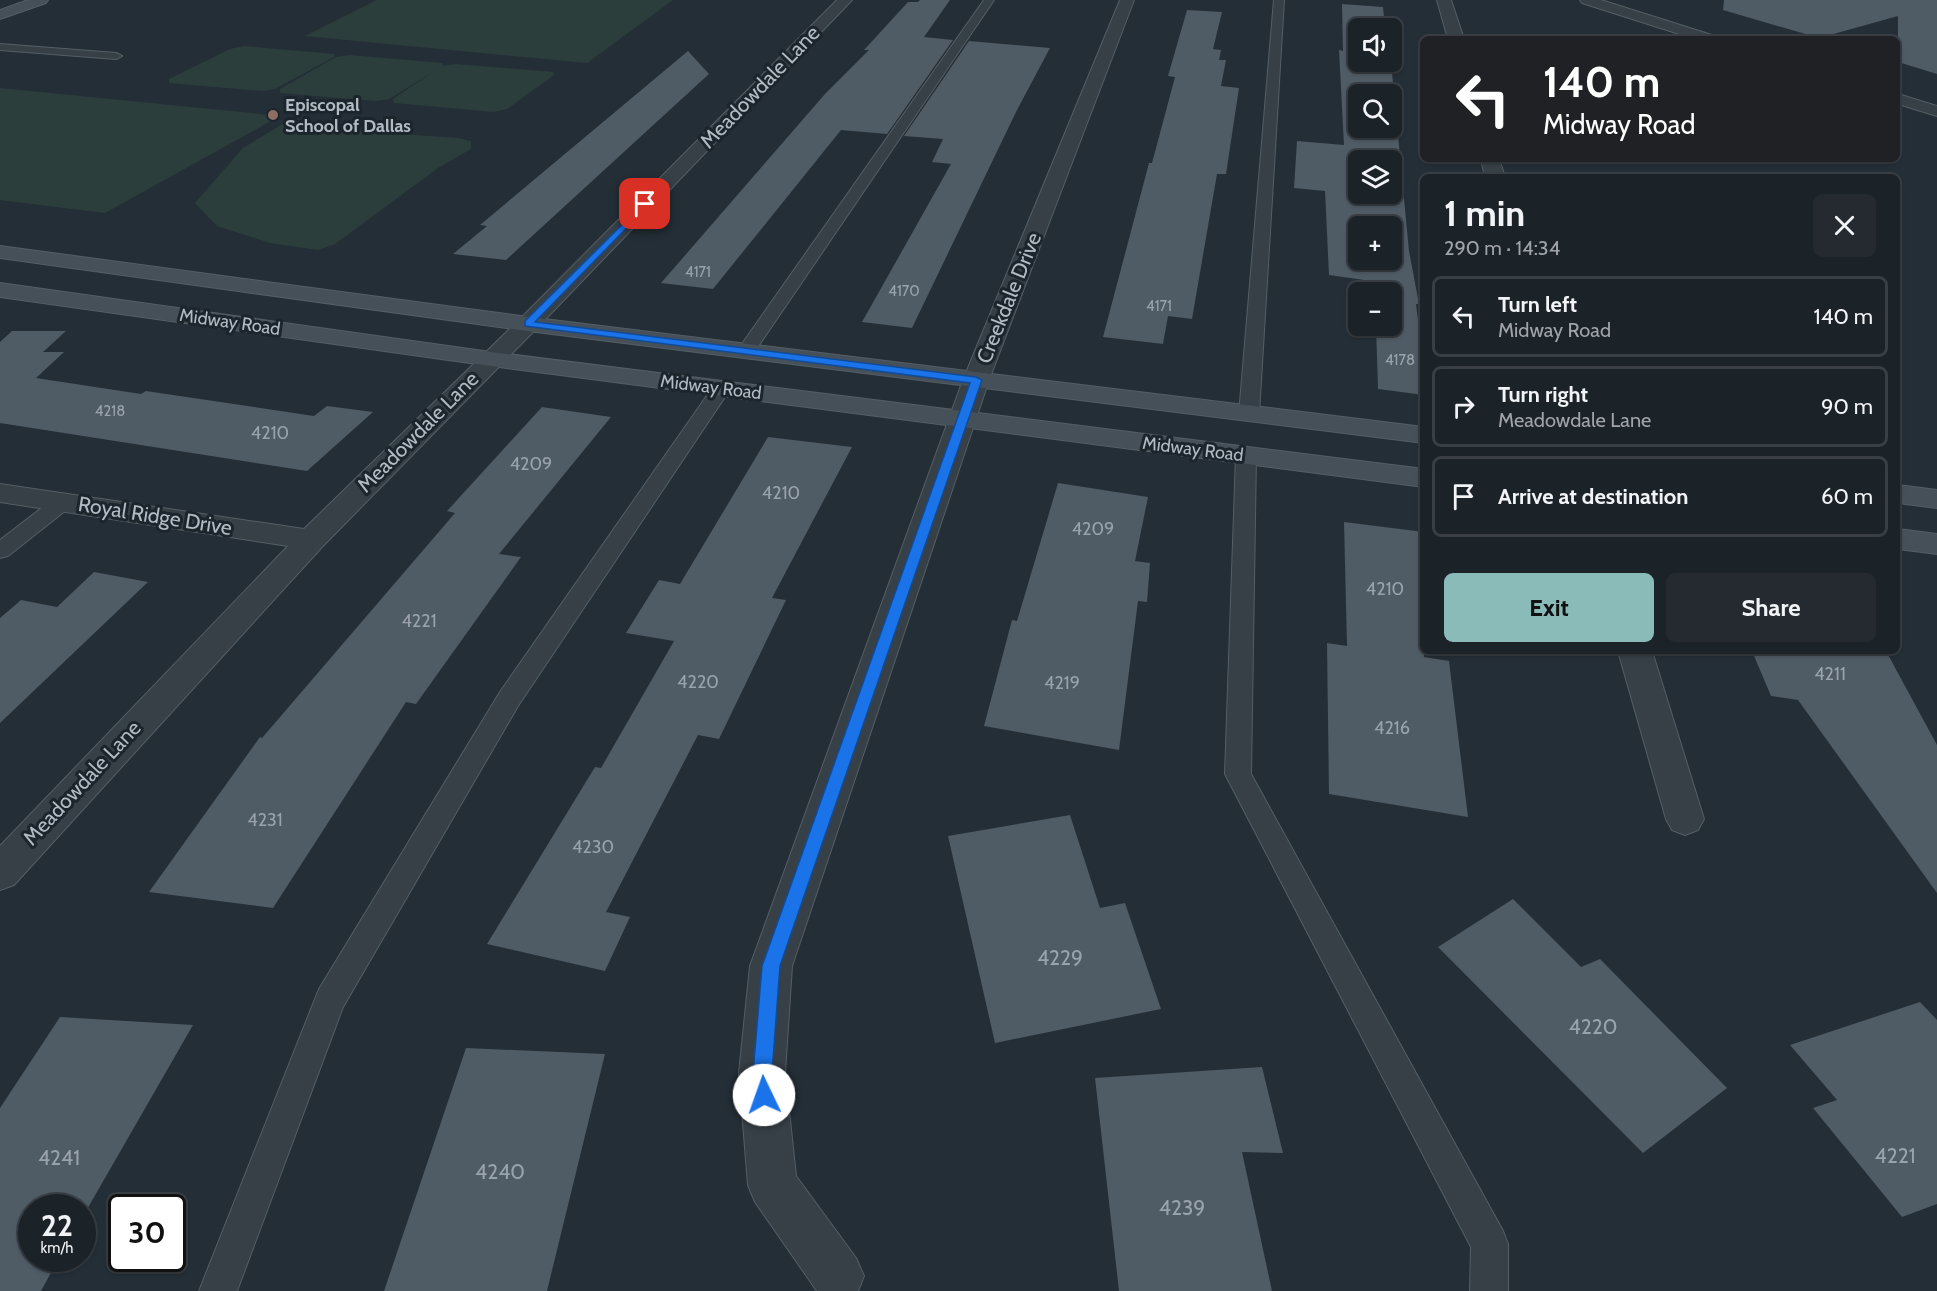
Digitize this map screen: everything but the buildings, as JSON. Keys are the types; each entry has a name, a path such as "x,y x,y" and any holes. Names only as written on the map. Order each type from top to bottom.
{"main road":[{"path":"0,15 41,0"},
{"name":"Midway Road","path":"0,252 528,324 1420,435"},
{"name":"Midway Road","path":"0,290 491,359 1420,477"},
{"path":"1900,494 1937,499"},
{"path":"1900,539 1937,544"}],"street":[{"name":"Meadowdale Lane","path":"0,873 311,540 528,324 845,0"},
{"name":"Creekdale Drive","path":"838,1276 772,1185 762,1073 771,966 976,380 1127,0"},
{"path":"1444,0 1455,36"},
{"path":"1587,0 1701,36"},
{"path":"1900,100 1937,111"},
{"name":"Royal Ridge Drive","path":"0,492 311,540"},
{"path":"1636,654 1685,819"}],"lane":[{"path":"746,351 988,0"},
{"path":"1249,414 1279,0"},
{"path":"0,47 116,56"},
{"path":"218,1291 330,1000 509,699 722,388"},
{"path":"1246,455 1238,774 1490,1244 1489,1291"},
{"path":"0,550 63,502"}],"shaded area":[{"path":"377,0 673,0 587,63 305,36"},
{"path":"244,46 334,54 334,57 275,89 262,91 169,83 169,79 230,49"},
{"path":"349,55 442,63 443,66 456,64 553,72 554,75 507,109 494,112 394,103 393,99 433,72 389,99 376,101 280,93 280,89 336,57"},
{"path":"0,88 280,116 105,213 0,200"},
{"path":"286,122 357,131 458,138 471,141 471,149 438,168 335,244 318,250 270,243 217,226 195,203 243,148"}],"place":[{"name":"Episcopal School of Dallas","path":"273,115"}],"route":[{"path":"645,204 528,324 976,380 771,966 762,1073 764,1095"}]}
